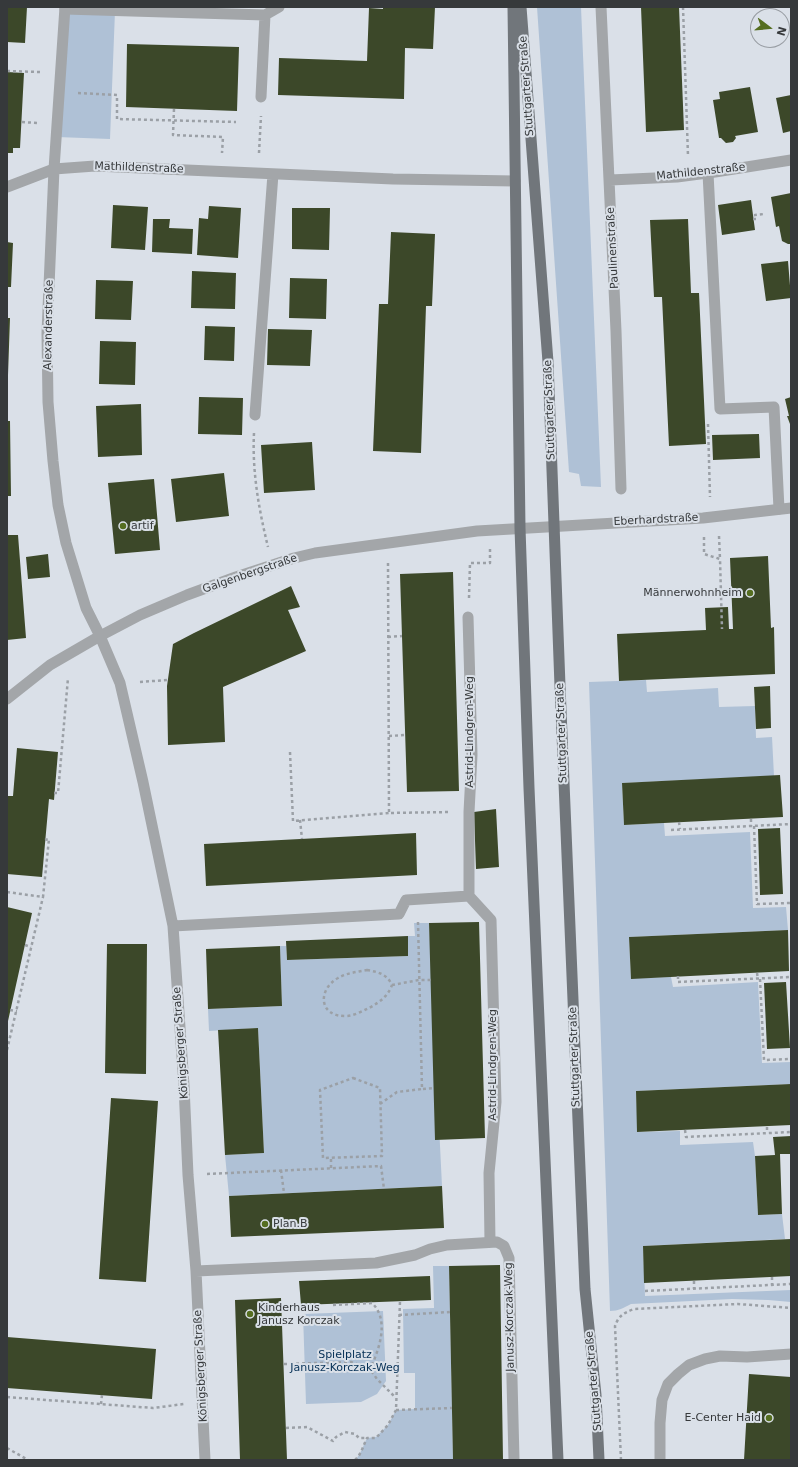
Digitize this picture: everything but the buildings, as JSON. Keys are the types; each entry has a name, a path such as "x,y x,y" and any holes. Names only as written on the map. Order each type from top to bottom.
{"main road":[{"name":"Stuttgarter Straße","path":"513,7 520,528 529,788 558,1460"},
{"name":"Stuttgarter Straße","path":"521,7 548,362 585,1281 596,1395 600,1460"}],"street":[{"path":"65,8 266,16 279,7"},
{"name":"Paulinenstraße","path":"600,7 610,180 621,489"},
{"name":"Alexanderstraße","path":"65,8 54,169 47,334 48,402 58,506 66,543 86,608 100,636"},
{"path":"261,97 266,16"},
{"name":"Mathildenstraße","path":"610,180 708,173 791,160"},
{"name":"Mathildenstraße","path":"7,187 54,169 95,166 393,179 515,182"},
{"path":"708,173 720,409 774,407 779,510"},
{"path":"255,414 273,174"},
{"name":"Eberhardstraße","path":"520,528 707,518 791,508"},
{"name":"Galgenbergstraße","path":"7,699 50,665 140,615 187,595 272,564 315,553 489,530 520,528"},
{"name":"Astrid-Lindgren-Weg","path":"468,617 472,754 469,812 469,896 491,920 496,1102 489,1173 490,1242"},
{"name":"Königsberger Straße","path":"100,636 120,683 143,782 173,926 184,1086 188,1175 196,1271 205,1460"},
{"path":"173,926 399,914 406,900 469,896"},
{"path":"196,1271 376,1263 408,1257 447,1245 490,1242"},
{"name":"Janusz-Korczak-Weg","path":"490,1242 497,1242 504,1246 510,1258 514,1460"},
{"path":"660,1460 660,1423 662,1400 668,1384 689,1365 705,1359 720,1356 747,1357 791,1354"}],"path":[{"path":"683,7 684,96 688,175"},
{"path":"7,71 61,73"},
{"path":"59,92 117,95 117,119 236,122"},
{"path":"174,109 173,135 222,137 222,149"},
{"path":"259,141 261,113"},
{"path":"753,219 756,219 755,216 764,214"},
{"path":"255,414 254,439 257,497 272,564"},
{"path":"708,423 707,518 704,554 720,559"},
{"path":"468,617 470,563 490,563 489,530"},
{"path":"388,543 389,813"},
{"path":"719,548 722,630"},
{"path":"388,637 402,636"},
{"path":"54,793 58,793 68,672"},
{"path":"389,736 405,735"},
{"path":"290,752 293,821 389,813 469,812"},
{"path":"751,819 753,826 757,904 791,903"},
{"path":"300,820 302,839"},
{"path":"679,822 680,829"},
{"path":"671,830 791,824"},
{"path":"7,1050 43,897 49,839 45,840"},
{"path":"7,892 43,897"},
{"path":"417,900 422,1089"},
{"path":"25,945 31,947"},
{"path":"367,970 382,973 390,979 392,985 390,992 381,1000 358,1013 346,1016 335,1014 327,1009 323,1004 324,993 330,984 338,978 353,972 367,970"},
{"path":"757,973 759,979 764,1060 791,1059"},
{"path":"678,976 678,982 791,977"},
{"path":"392,985 419,980 431,980"},
{"path":"10,1010 17,1011"},
{"path":"353,1078 380,1088 382,1156 332,1158 323,1158 320,1090 353,1078"},
{"path":"380,1104 397,1092 434,1088"},
{"path":"767,1127 767,1133"},
{"path":"685,1130 686,1137 791,1132"},
{"path":"331,1168 332,1158"},
{"path":"188,1175 381,1166 384,1189"},
{"path":"281,1170 284,1194"},
{"path":"772,1277 772,1285"},
{"path":"694,1280 694,1289"},
{"path":"645,1291 791,1284"},
{"path":"286,1428 307,1426 333,1441 340,1433 345,1432 355,1434 359,1438 376,1438 388,1425 396,1410 400,1301"},
{"path":"333,1305 372,1303 378,1308 381,1321 380,1339 377,1353 370,1369"},
{"path":"621,1460 615,1326 618,1318 625,1312 634,1309 738,1304 791,1308"},
{"path":"399,1315 450,1312"},
{"path":"284,1364 351,1362 370,1369 376,1379 396,1397"},
{"path":"101,1404 102,1395"},
{"path":"7,1397 153,1408 202,1402"},
{"path":"396,1410 452,1408"},
{"path":"355,1460 361,1453 367,1438"},
{"path":"7,1448 28,1460"}],"green space":[{"path":"537,7 581,7 601,487 581,486 579,474 569,472"},
{"path":"65,9 115,11 110,139 57,137"},
{"path":"646,680 647,692 718,688 719,707 755,706 756,738 772,737 774,776 622,783 624,825 664,823 665,836 750,832 753,908 786,907 788,930 629,937 631,978 671,977 673,987 758,982 762,1063 791,1062 791,1084 636,1091 638,1132 680,1131 680,1145 753,1142 758,1215 782,1214 785,1239 643,1246 645,1296 791,1290 791,1302 732,1299 631,1304 618,1310 610,1311 589,682"},
{"path":"414,923 429,923 442,1186 229,1196 225,1155 264,1153 258,1028 209,1031 208,1009 282,1006 280,946 286,946 287,960 408,956 408,936 415,936"},
{"path":"433,1266 449,1266 453,1460 355,1460 367,1438 376,1437 388,1425 396,1410 415,1409 415,1373 404,1373 403,1309 434,1308"},
{"name":"Spielplatz Janusz-Korczak-Weg","path":"383,1311 386,1381 377,1394 361,1402 306,1404 303,1314"}],"place":[{"name":"artif","path":"123,526"},
{"name":"Männerwohnheim","path":"750,593"},
{"name":"Plan.B","path":"265,1224"},
{"name":"Kinderhaus Janusz Korczak","path":"250,1314"},
{"name":"E-Center Haid","path":"769,1418"}]}
